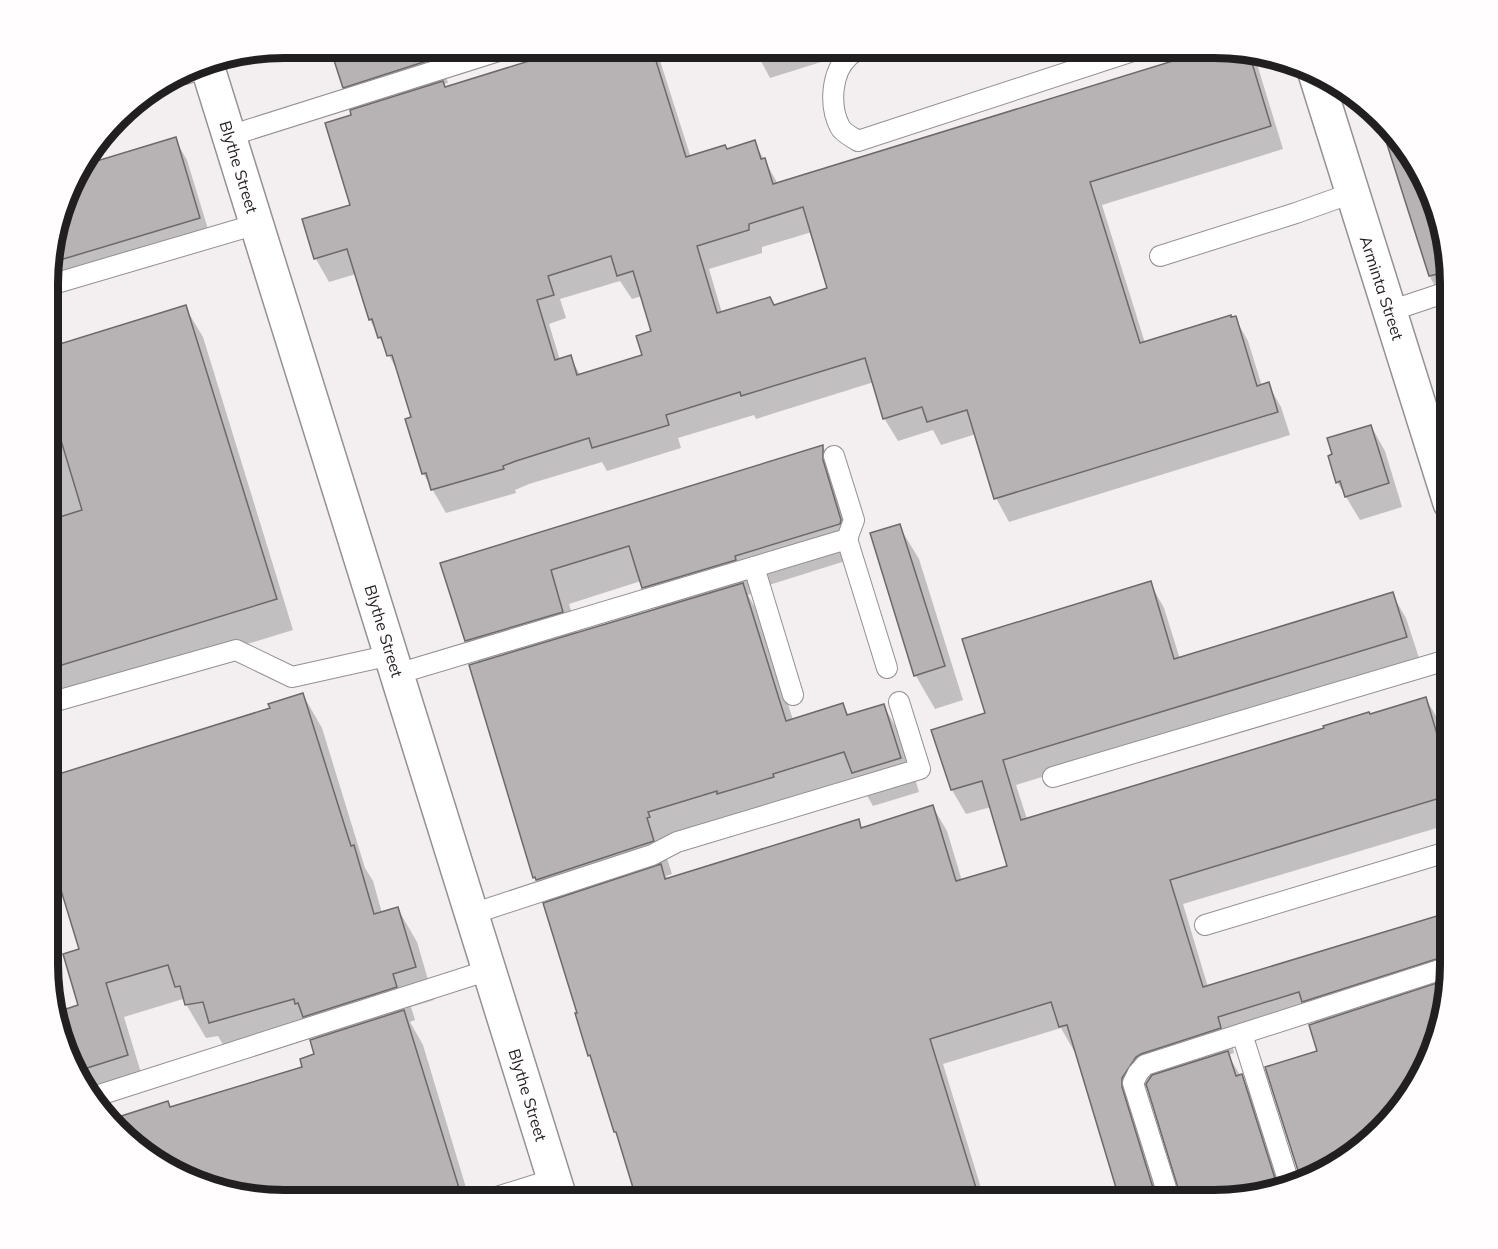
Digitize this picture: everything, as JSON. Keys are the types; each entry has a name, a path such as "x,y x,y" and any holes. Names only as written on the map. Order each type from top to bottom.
{"street":[{"name":"Blythe Street","path":"203,74 229,136 558,1190"},
{"name":"Arminta Street","path":"1319,85 1440,471"}],"lane":[{"path":"229,136 476,58"},
{"path":"847,58 838,70 833,91 834,109 841,129 858,141 1111,58"},
{"path":"1160,256 1352,193"},
{"path":"58,283 257,224"},
{"path":"1390,311 1440,294"},
{"path":"834,456 854,520 847,539 887,668"},
{"path":"58,700 236,650 292,677 394,664 754,567 847,539"},
{"path":"754,567 793,695"},
{"path":"1053,777 1440,662"},
{"path":"472,914 652,855 677,842 920,769 899,702"},
{"path":"1205,925 1440,854"},
{"path":"100,1095 489,970"},
{"path":"1167,1190 1134,1083 1138,1073 1145,1065 1440,970"},
{"path":"1242,1034 1287,1178"}],"building":[{"path":"333,58 436,58 343,88"},
{"path":"539,58 655,58 686,157 725,145 727,149 755,140 761,159 765,158 773,184 1182,58 1252,62 1271,126 1090,182 1140,343 1231,315 1231,317 1236,316 1257,386 1269,382 1278,412 994,499 967,410 927,422 922,407 883,419 865,358 741,396 740,392 666,415 669,425 592,448 589,438 516,461 503,466 504,469 431,490 426,473 422,474 405,419 411,417 392,355 387,356 372,319 369,320 347,249 314,259 302,219 350,205 325,123 351,115 350,110 443,81 445,87","holes":["803,207 827,288 774,305 770,297 717,313 697,246 749,230 749,224","611,256 617,276 633,271 651,331 636,336 642,355 577,375 571,355 555,360 537,300 554,295 548,276"]},
{"path":"176,137 200,218 60,260 66,226 76,198 96,161"},
{"path":"1385,138 1401,159 1416,185 1432,226 1439,274 1429,276"},
{"path":"186,305 277,599 58,666 58,518 82,510 58,430 58,345"},
{"path":"1371,425 1389,483 1345,497 1340,481 1336,483 1328,456 1332,454 1327,438"},
{"path":"823,445 823,460 841,520 840,524 735,556 736,560 642,588 629,546 551,570 563,612 465,641 440,563"},
{"path":"900,524 945,666 914,676 870,533"},
{"path":"1151,581 1174,659 1393,592 1407,637 1003,760 1021,820 1324,728 1323,726 1369,712 1370,714 1426,697 1440,744 1440,798 1170,880 1203,987 1440,915 1440,958 1302,1002 1299,992 1218,1017 1221,1028 1136,1057 1122,1078 1122,1087 1154,1190 1117,1190 1067,1025 1059,1027 1051,1002 930,1039 977,1190 634,1190 590,1055 588,1056 543,903 661,864 665,879 859,819 861,828 933,805 956,881 1007,866 982,781 951,790 931,730 985,713 962,639"},
{"path":"743,583 786,721 843,703 847,715 884,704 901,758 852,773 844,752 773,774 774,777 648,812 650,817 647,818 654,841 536,880 535,877 533,878 469,665"},
{"path":"303,693 351,846 354,845 374,914 398,907 416,967 393,974 397,987 303,1017 294,999 209,1023 203,1002 185,1005 180,986 175,987 168,965 106,983 128,1055 85,1069 76,1051 63,1010 78,1005 63,954 79,949 58,880 58,774 270,708 268,704"},
{"path":"1439,982 1432,1023 1422,1051 1393,1102 1351,1144 1299,1173 1265,1067 1317,1051 1309,1025"},
{"path":"404,1010 460,1190 270,1190 226,1183 172,1160 147,1144 119,1117 168,1101 170,1107 302,1067 300,1059 314,1054 310,1040"},
{"path":"1228,1051 1236,1076 1242,1074 1276,1182 1243,1189 1179,1190 1146,1084 1152,1075"}]}
